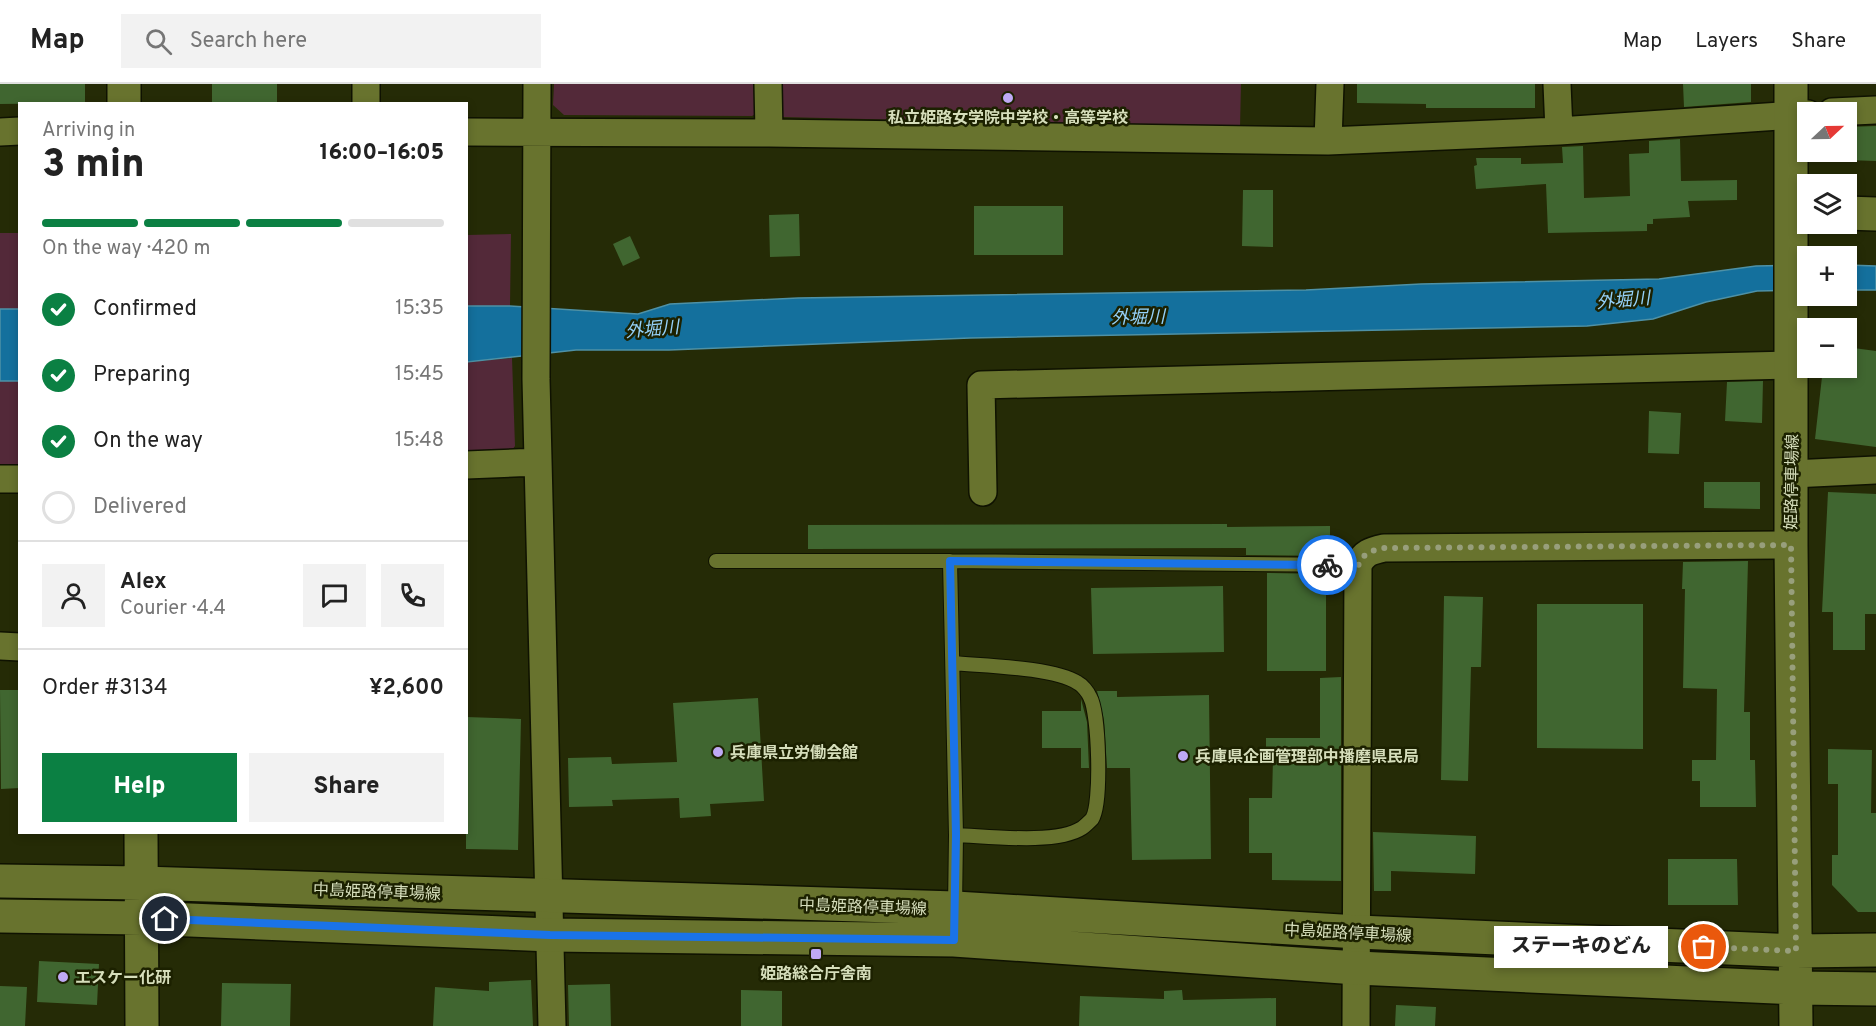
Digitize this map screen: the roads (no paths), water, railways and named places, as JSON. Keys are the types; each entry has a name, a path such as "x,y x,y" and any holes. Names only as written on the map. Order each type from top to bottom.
{"main road":[{"path":"124,84 124,102"},
{"path":"1857,213 1876,214"},
{"name":"姫路停車場線","path":"1796,1026 1791,545 1791,261 1797,224"},
{"path":"141,834 142,1026"},
{"name":"中島姫路停車場線","path":"0,881 142,883 550,897 954,924 1357,968 1796,987"},
{"name":"中島姫路停車場線","path":"0,916 142,918 550,935 954,924 1358,932 1796,951"},
{"path":"1796,951 1876,950"},
{"path":"1796,987 1876,989"}],"street":[{"path":"366,84 366,102"},
{"path":"537,84 537,462 552,1026"},
{"path":"768,84 769,133"},
{"path":"1328,141 1330,84"},
{"path":"1557,84 1559,130"},
{"path":"468,132 769,133 1328,141 1559,130 1797,104"},
{"path":"1857,111 1876,110"},
{"path":"0,132 18,131"},
{"path":"983,492 981,385 1792,365"},
{"path":"468,465 537,462"},
{"path":"1792,474 1876,470"},
{"path":"0,479 18,479"},
{"path":"1356,1026 1358,566 1362,557 1369,551 1384,548 1791,545"},
{"path":"0,646 18,647"}],"lane":[{"path":"716,561 950,561 1358,566"},
{"path":"950,561 956,835 954,924"},
{"path":"952,663 1055,674 1080,684 1091,698 1096,721 1099,762 1093,818 1082,828 1067,835 1048,837 956,835"}],"water":[{"name":"外堀川","path":"1797,265 1797,290 1757,291 1706,302 1653,319 1587,326 970,338 669,350 576,350 468,362 468,306 510,306 638,314 670,304 798,298 1306,290 1421,284 1659,279 1756,266"},
{"path":"1857,265 1876,266 1876,290 1857,290"},
{"path":"0,309 18,309 18,381 0,381"}],"place":[{"name":"私立姫路女学院中学校・高等学校","path":"1008,98"},
{"name":"兵庫県立労働会館","path":"718,752"},
{"name":"兵庫県企画管理部中播磨県民局","path":"1183,756"},
{"name":"ステーキのどん","path":"1704,947"},
{"name":"姫路総合庁舎南","path":"816,954"},
{"name":"エスケー化研","path":"63,977"}]}
